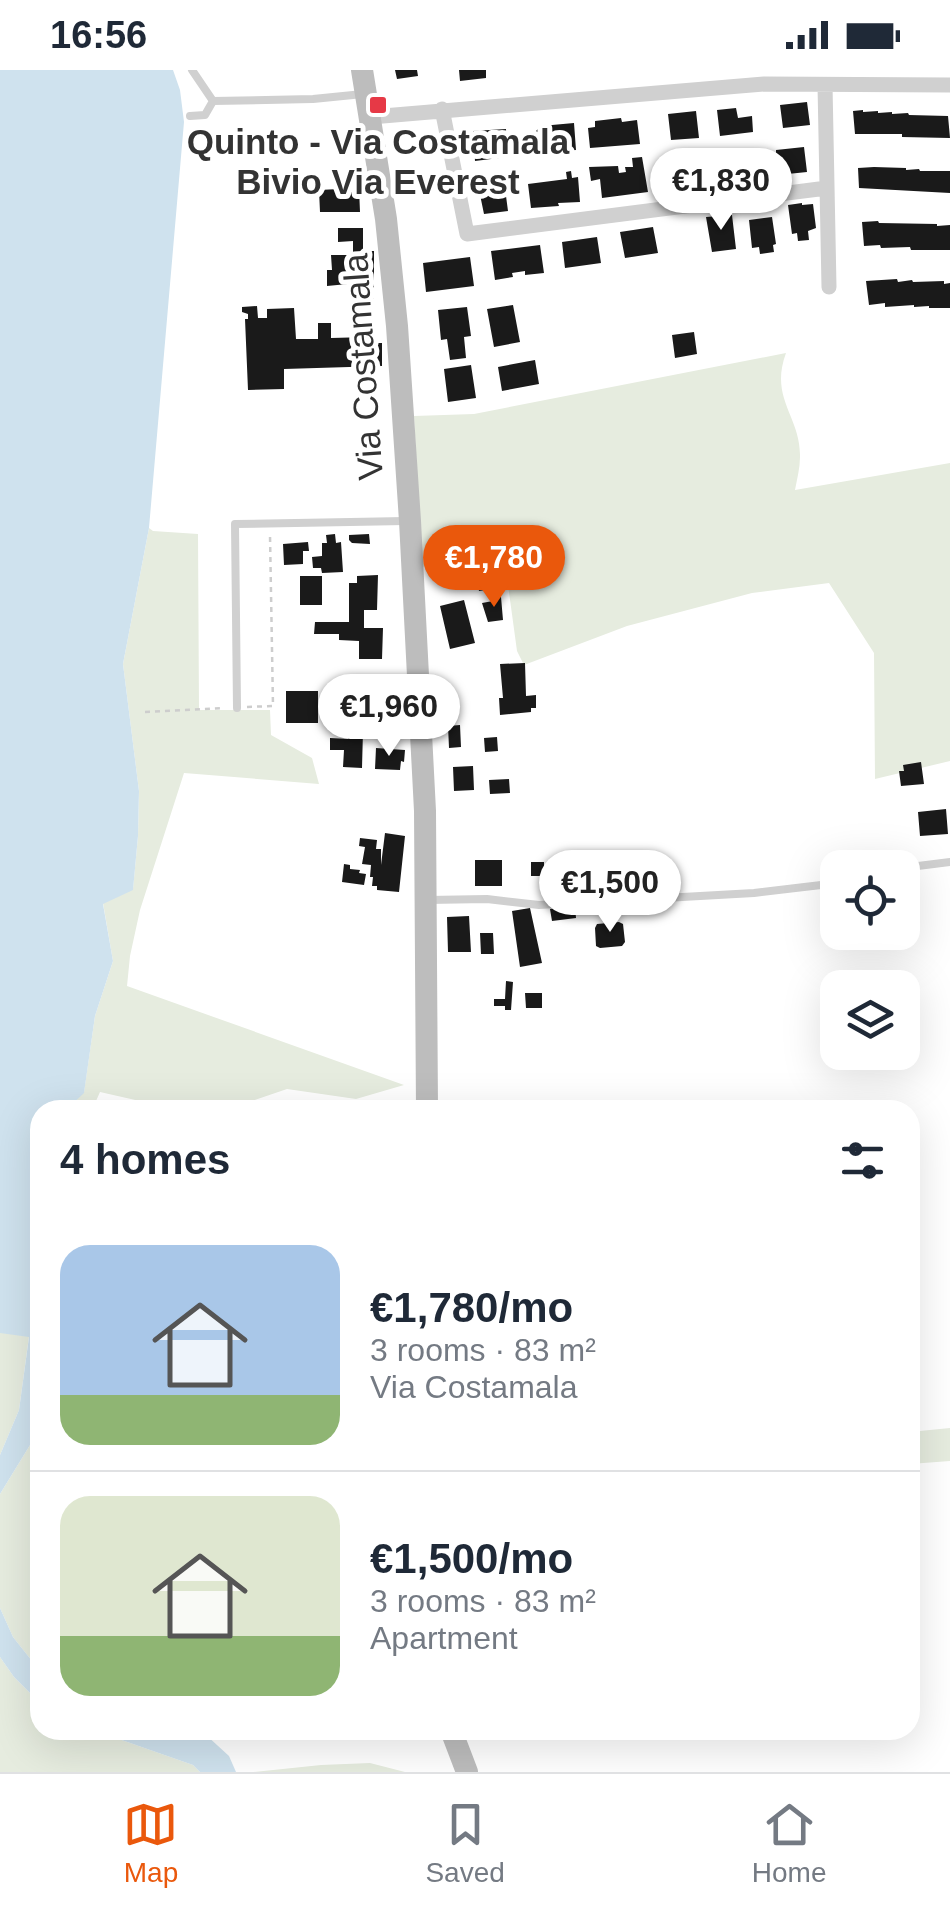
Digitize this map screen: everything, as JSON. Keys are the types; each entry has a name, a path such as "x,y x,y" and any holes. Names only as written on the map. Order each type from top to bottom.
{"main road":[{"name":"Via Costamala","path":"367,93 397,326 410,521 425,812 427,1100"},
{"path":"455,1740 467,1772"}],"street":[{"path":"367,93 442,109 764,84 950,85"},
{"path":"825,85 828,287"},
{"path":"442,109 467,234 827,188"}],"lane":[{"path":"192,70 213,101"},
{"path":"213,101 367,93"},
{"path":"190,116 205,115 213,101"},
{"path":"237,708 235,524 410,521"},
{"path":"920,866 950,862"},
{"path":"426,900 487,899 539,905 754,893 820,885"}],"shaded area":[{"path":"786,353 781,383 800,457 795,490 950,463 950,761 875,779 874,653 829,583 752,593 627,626 524,665 517,651 508,585 495,548 422,567 414,416 474,414"},
{"path":"149,528 198,534 199,710 270,710 271,735 312,758 319,784 184,773 140,910 127,986 404,1085 356,1099 287,1089 255,1100 135,1100 100,1092 96,1100 76,1100 84,1092 95,1016 113,961 103,903 133,889 139,791 123,664"},
{"path":"0,1333 29,1336 19,1410 0,1455"},
{"path":"950,1428 950,1461 920,1463 920,1431"},
{"path":"30,1445 30,1658 13,1637 0,1608 0,1494"},
{"path":"0,1657 30,1693 30,1740 122,1740 193,1765 200,1772 0,1772"},
{"path":"370,1763 405,1772 253,1772 321,1765"}],"water":[{"path":"0,70 173,70 184,122 149,528 123,664 139,791 133,890 103,904 113,961 95,1016 84,1093 77,1100 30,1100 30,1445 0,1494 0,1455 19,1410 29,1337 0,1333"},
{"path":"0,1608 13,1637 30,1658 30,1693 0,1657"},
{"path":"122,1740 211,1740 229,1756 236,1772 200,1772 193,1765"}],"building":[{"path":"395,70 417,70 418,76 397,79"},
{"path":"459,70 486,70 486,78 460,81"},
{"path":"807,102 810,125 783,128 780,105"},
{"path":"736,108 738,118 752,116 753,132 720,136 717,110"},
{"path":"696,111 699,138 671,140 668,114"},
{"path":"853,111 948,116 950,138 855,134"},
{"path":"621,118 622,122 637,120 640,144 590,148 588,128 595,127 595,121"},
{"path":"574,123 576,150 532,153 530,137 541,126"},
{"path":"506,129 507,157 475,161 473,131"},
{"path":"804,147 807,172 778,175 777,165 770,166 769,153"},
{"path":"755,152 758,177 724,181 721,156"},
{"path":"642,157 648,192 602,198 600,179 591,181 589,167 618,166 619,173 626,172 625,167 633,167 632,158"},
{"path":"703,159 706,184 672,188 669,162"},
{"path":"858,168 950,171 950,193 859,188"},
{"path":"571,171 572,178 578,177 580,202 531,208 528,184 567,179 566,172"},
{"path":"513,178 515,195 506,196 508,211 484,214 478,185"},
{"path":"359,188 360,212 320,212 319,190"},
{"path":"813,204 816,228 808,231 809,240 798,241 797,233 792,234 788,205"},
{"path":"732,215 736,249 712,252 706,217"},
{"path":"772,217 774,252 760,254 759,247 752,248 749,220"},
{"path":"862,222 950,225 950,250 864,246"},
{"path":"653,227 658,253 625,258 620,232"},
{"path":"338,228 363,228 363,251 374,251 374,320 355,320 358,283 327,286 331,255 353,255 353,241 338,242"},
{"path":"597,237 601,263 565,268 562,242"},
{"path":"540,245 544,273 525,275 525,271 495,280 491,251"},
{"path":"470,257 474,286 426,292 423,263"},
{"path":"866,281 950,283 950,308 869,305"},
{"path":"513,305 520,342 494,347 487,309"},
{"path":"257,306 258,318 267,318 267,309 294,308 296,339 318,339 318,323 331,323 331,338 368,337 368,343 382,343 382,366 284,369 284,389 248,390 248,314 242,312 242,307"},
{"path":"467,307 471,336 464,337 466,358 450,360 447,339 441,340 438,310"},
{"path":"694,332 697,354 675,358 672,335"},
{"path":"535,360 539,384 502,391 498,367"},
{"path":"471,365 476,398 448,402 444,369"},
{"path":"335,534 336,543 341,542 343,572 322,573 321,568 313,568 312,557 322,556 326,535"},
{"path":"369,534 370,544 349,540 349,535"},
{"path":"308,542 303,564 284,565 283,544"},
{"path":"467,553 471,573 446,580 442,557"},
{"path":"496,573 498,588 479,591 476,577"},
{"path":"378,575 377,610 364,610 364,628 383,628 382,659 359,659 359,641 339,640 339,634 314,634 315,622 349,622 349,583 357,583 357,576"},
{"path":"300,576 322,576 322,605 300,605"},
{"path":"501,597 503,620 488,622 482,603"},
{"path":"464,600 475,643 450,649 440,606"},
{"path":"525,663 526,696 536,695 536,708 500,715 500,664"},
{"path":"348,687 385,687 385,712 360,712 360,704 348,704"},
{"path":"286,691 318,691 318,723 286,723"},
{"path":"460,725 461,747 449,748 448,726"},
{"path":"349,730 363,731 362,768 343,767 344,750 330,750 330,738 348,739"},
{"path":"497,737 498,751 485,752 484,738"},
{"path":"376,748 405,750 400,770 375,769"},
{"path":"921,762 924,784 901,786 899,771 904,771 903,765"},
{"path":"473,766 474,790 454,791 453,767"},
{"path":"509,779 510,793 490,794 489,780"},
{"path":"946,809 948,834 920,836 918,812"},
{"path":"385,833 405,836 399,892 377,890 377,886 372,886 371,865 362,864 365,847 359,846 360,838 377,840 381,865"},
{"path":"475,860 502,860 502,886 475,886"},
{"path":"531,862 544,862 544,876 531,876"},
{"path":"605,863 607,884 581,886 579,866"},
{"path":"344,864 366,874 364,885 342,882"},
{"path":"575,906 576,918 552,921 550,909"},
{"path":"530,908 542,963 520,967 512,911"},
{"path":"469,916 471,952 448,952 447,917"},
{"path":"597,924 623,924 622,946 596,946"},
{"path":"480,933 493,933 494,954 481,954"},
{"path":"506,981 513,982 511,1010 494,1006 494,999 505,999"},
{"path":"525,993 542,993 542,1008 526,1008"}],"place":[{"name":"Quinto - Via Costamala Bivio Via Everest","path":"378,105"}]}
